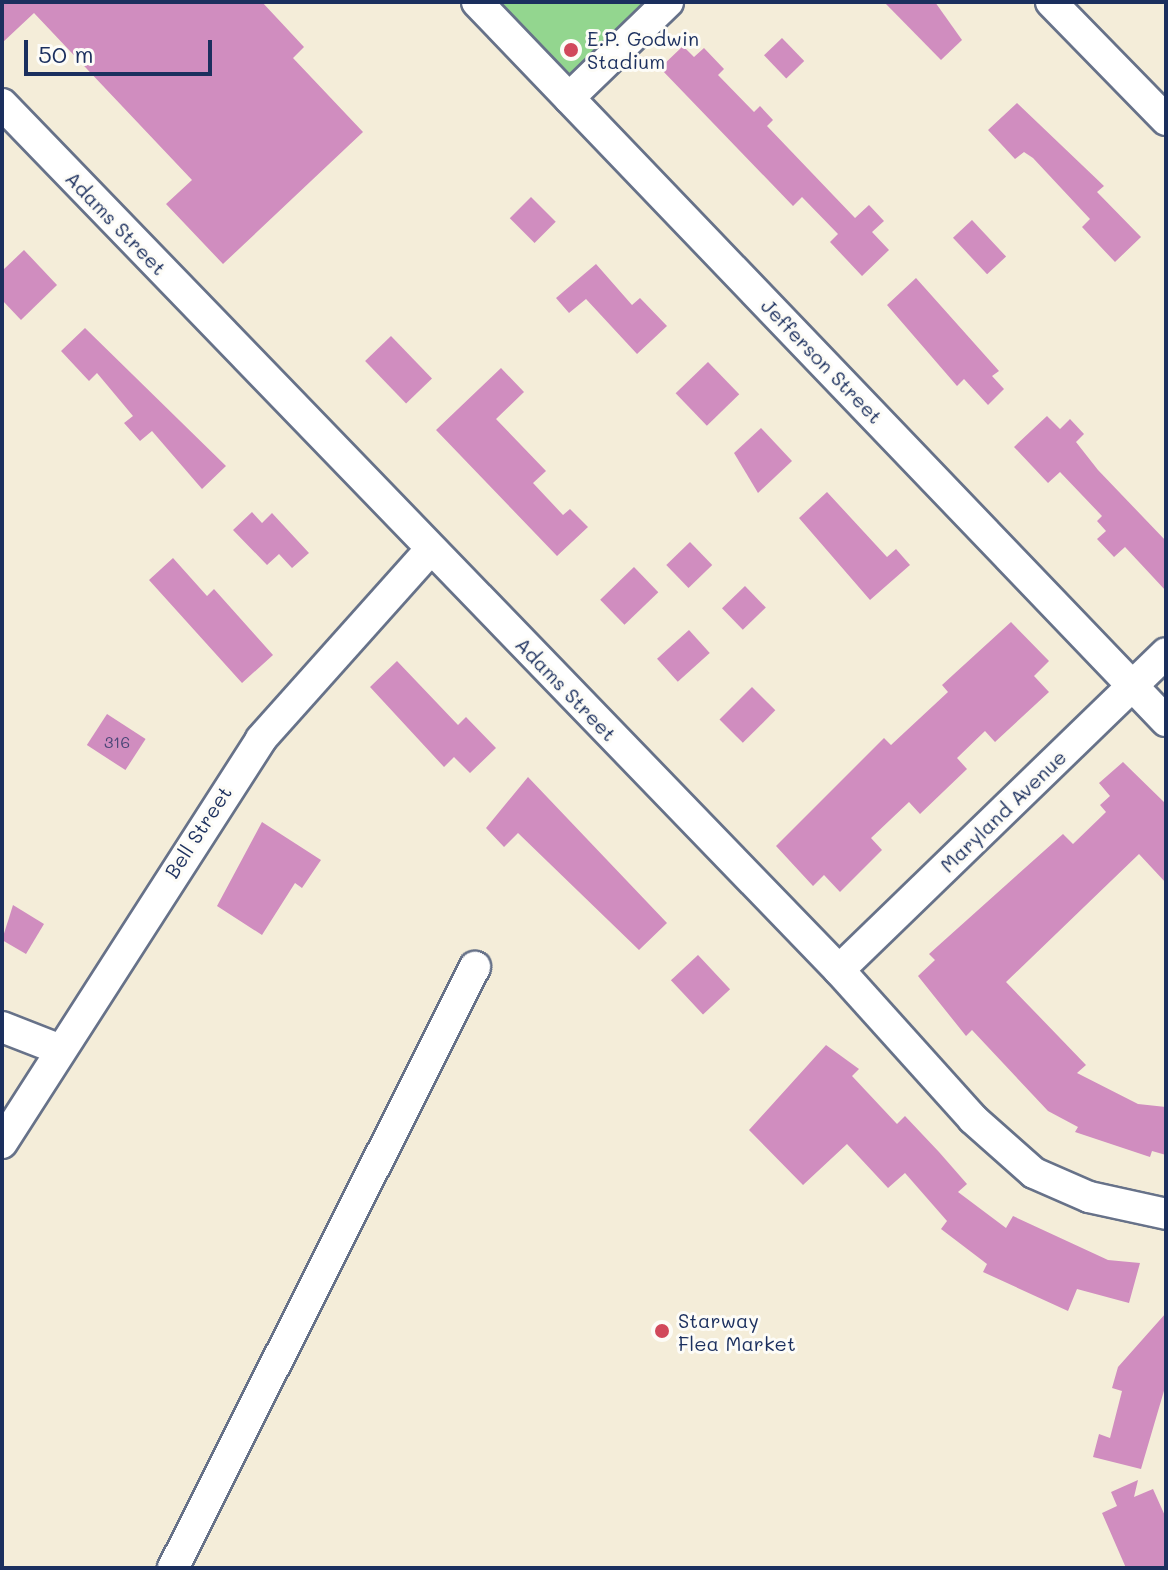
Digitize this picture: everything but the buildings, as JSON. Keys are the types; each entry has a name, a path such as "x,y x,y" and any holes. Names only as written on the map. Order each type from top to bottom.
{"street":[{"name":"Jefferson Street","path":"477,2 1166,721"},
{"path":"569,98 668,2"},
{"path":"1051,2 1166,120"},
{"name":"Adams Street","path":"2,104 839,970 973,1119 1034,1173 1089,1197 1166,1214"},
{"name":"Bell Street","path":"2,1143 261,739 328,656 431,549"},
{"name":"Maryland Avenue","path":"839,970 1166,653"},
{"path":"173,1568 475,967"},
{"path":"2,1027 61,1050"}],"green space":[{"name":"E.P. Godwin Stadium","path":"477,2 668,2 569,98"}],"place":[{"name":"E.P. Godwin Stadium","path":"571,50"},
{"name":"Starway Flea Market","path":"662,1331"}]}
